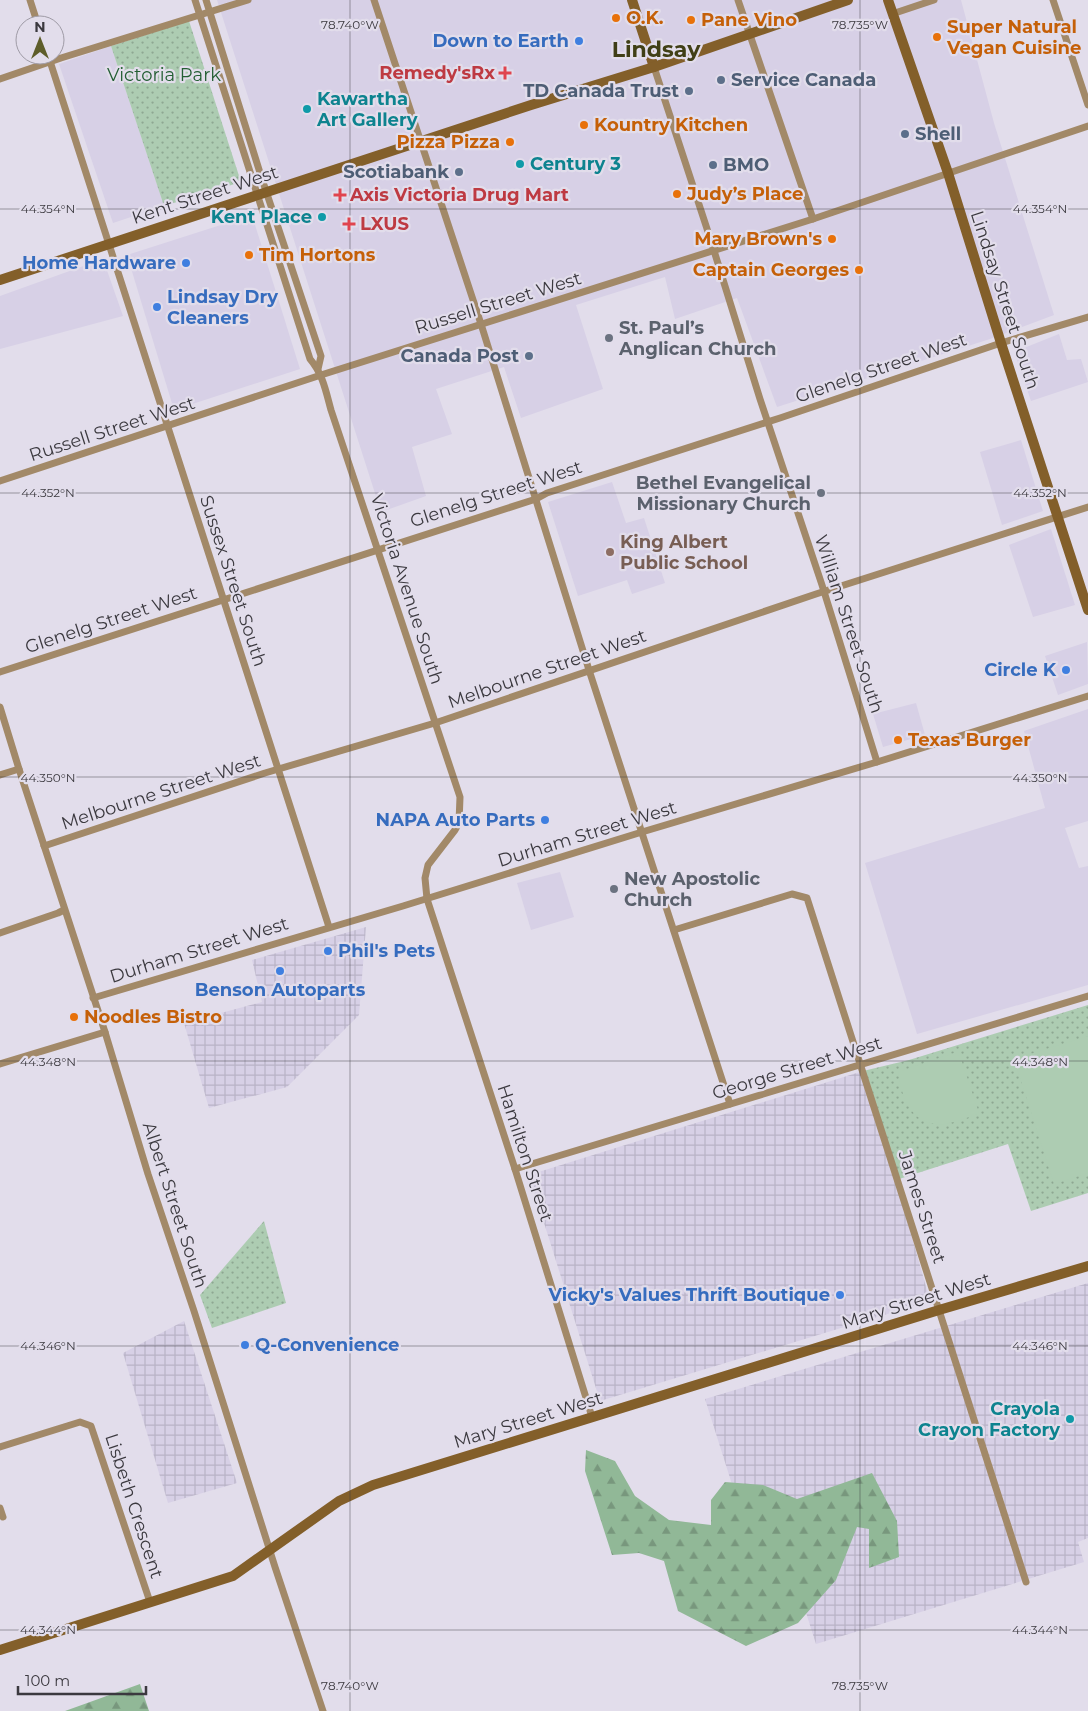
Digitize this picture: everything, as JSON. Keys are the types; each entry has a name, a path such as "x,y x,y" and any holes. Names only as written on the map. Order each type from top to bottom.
{"main road":[{"path":"632,0 654,67"},
{"name":"Kent Street West","path":"0,280 531,105 654,67 848,0"},
{"name":"Lindsay Street South","path":"888,0 948,173 1088,610"},
{"name":"Mary Street West","path":"0,1650 233,1576 339,1501 372,1485 939,1310 1088,1266"}],"street":[{"path":"30,0 35,15"},
{"path":"195,0 262,194"},
{"path":"206,0 262,194"},
{"path":"65,53 248,0"},
{"path":"374,0 481,324 589,670 730,1104"},
{"path":"738,0 813,219"},
{"path":"892,14 934,0"},
{"path":"1053,0 1088,105"},
{"path":"0,79 33,65"},
{"name":"Sussex Street South","path":"51,65 329,927"},
{"name":"William Street South","path":"654,67 714,250 767,421 824,591 877,762"},
{"name":"Russell Street West","path":"0,481 168,426 320,372 481,324 813,219 1088,126"},
{"name":"Victoria Avenue South","path":"262,194 310,359 320,372 460,797 460,815 455,830 428,865 425,878 428,898"},
{"name":"Glenelg Street West","path":"0,672 536,499 547,493 1088,316"},
{"name":"Melbourne Street West","path":"44,846 279,770 435,723 824,591 1088,507"},
{"name":"Durham Street West","path":"93,998 877,762 1088,696"},
{"name":"Albert Street South","path":"0,707 64,910 105,1032 148,1174 323,1711"},
{"path":"0,775 19,770"},
{"name":"James Street","path":"674,930 792,894 807,898 1026,1582"},
{"name":"Hamilton Street","path":"428,898 592,1417"},
{"path":"0,934 64,910"},
{"name":"George Street West","path":"515,1169 1088,996"},
{"path":"0,1064 105,1032"},
{"name":"Lisbeth Crescent","path":"0,1447 80,1422 91,1426 150,1602"},
{"path":"0,1508 3,1517"}],"shaded area":[{"path":"217,0 961,0 994,123 1054,315 990,339 777,407 737,298 675,319 665,277 576,305 603,389 521,418 504,367 436,389 452,434 412,447 426,496 381,512"},
{"path":"111,46 164,206 113,223 59,65 65,65 65,62"},
{"path":"252,215 300,369 174,410 127,255"},
{"path":"103,259 123,316 0,349 0,296"},
{"path":"1059,334 1067,360 1081,359 1088,382 1031,401 1016,357 1019,350"},
{"path":"1021,440 1043,511 1002,525 980,452"},
{"name":"King Albert Public School","path":"612,482 626,523 644,518 665,583 632,594 627,580 578,596 548,502"},
{"path":"1051,529 1075,605 1033,617 1009,545"},
{"path":"1087,642 1088,684 1058,695 1045,656"},
{"path":"916,703 925,735 883,747 873,714"},
{"path":"1088,709 1088,821 1065,828 1079,868 1088,866 1088,985 917,1034 865,863 1045,808 1024,731"},
{"path":"560,872 574,917 531,930 517,883"},
{"path":"366,927 359,1015 287,1087 209,1108 184,1023 262,1002 252,960"},
{"path":"863,1071 930,1301 600,1401 529,1175"},
{"path":"1088,1283 1088,1538 1078,1542 1084,1562 816,1644 772,1506 742,1516 705,1399"},
{"path":"184,1321 237,1483 168,1503 123,1353"}],"green space":[{"name":"Victoria Park","path":"189,21 241,182 164,206 111,46"},
{"path":"1088,1005 1088,1193 1031,1211 1008,1144 896,1180 863,1071 909,1060"},
{"path":"1088,1036 1088,1173 1054,1184 1014,1059"},
{"path":"954,1053 960,1056 979,1113 945,1124 934,1124 924,1121 917,1116 906,1101 898,1072"},
{"path":"264,1221 286,1303 212,1328 200,1295"},
{"path":"586,1450 615,1461 635,1496 669,1520 711,1525 711,1500 725,1482 763,1485 797,1499 872,1473 897,1521 899,1557 869,1568 869,1529 857,1527 836,1580 798,1623 746,1646 678,1611 664,1561 639,1553 612,1555 585,1471"},
{"path":"140,1684 149,1711 65,1711"}],"place":[{"name":"O.K.","path":"616,18"},
{"name":"Pane Vino","path":"691,20"},
{"name":"Super Natural Vegan Cuisine","path":"937,37"},
{"name":"Down to Earth","path":"579,41"},
{"name":"Remedy'sRx","path":"505,73"},
{"name":"Service Canada","path":"721,80"},
{"name":"TD Canada Trust","path":"689,91"},
{"name":"Kawartha Art Gallery","path":"307,109"},
{"name":"Kountry Kitchen","path":"584,125"},
{"name":"Shell","path":"905,134"},
{"name":"Pizza Pizza","path":"510,142"},
{"name":"Century 3","path":"520,164"},
{"name":"BMO","path":"713,165"},
{"name":"Scotiabank","path":"459,172"},
{"name":"Judy’s Place","path":"677,194"},
{"name":"Axis Victoria Drug Mart","path":"340,195"},
{"name":"Kent Place","path":"322,217"},
{"name":"LXUS","path":"349,224"},
{"name":"Mary Brown's","path":"832,239"},
{"name":"Tim Hortons","path":"249,255"},
{"name":"Home Hardware","path":"186,263"},
{"name":"Captain Georges","path":"859,270"},
{"name":"Lindsay Dry Cleaners","path":"157,307"},
{"name":"St. Paul’s Anglican Church","path":"609,338"},
{"name":"Canada Post","path":"529,356"},
{"name":"Bethel Evangelical Missionary Church","path":"821,493"},
{"name":"King Albert Public School","path":"610,552"},
{"name":"Circle K","path":"1066,670"},
{"name":"Texas Burger","path":"898,740"},
{"name":"NAPA Auto Parts","path":"545,820"},
{"name":"New Apostolic Church","path":"614,889"},
{"name":"Phil's Pets","path":"328,951"},
{"name":"Benson Autoparts","path":"280,971"},
{"name":"Noodles Bistro","path":"74,1017"},
{"name":"Vicky's Values Thrift Boutique","path":"840,1295"},
{"name":"Q-Convenience","path":"245,1345"},
{"name":"Crayola Crayon Factory","path":"1070,1419"}],"district":[{"name":"Lindsay","path":"656,49"}]}
